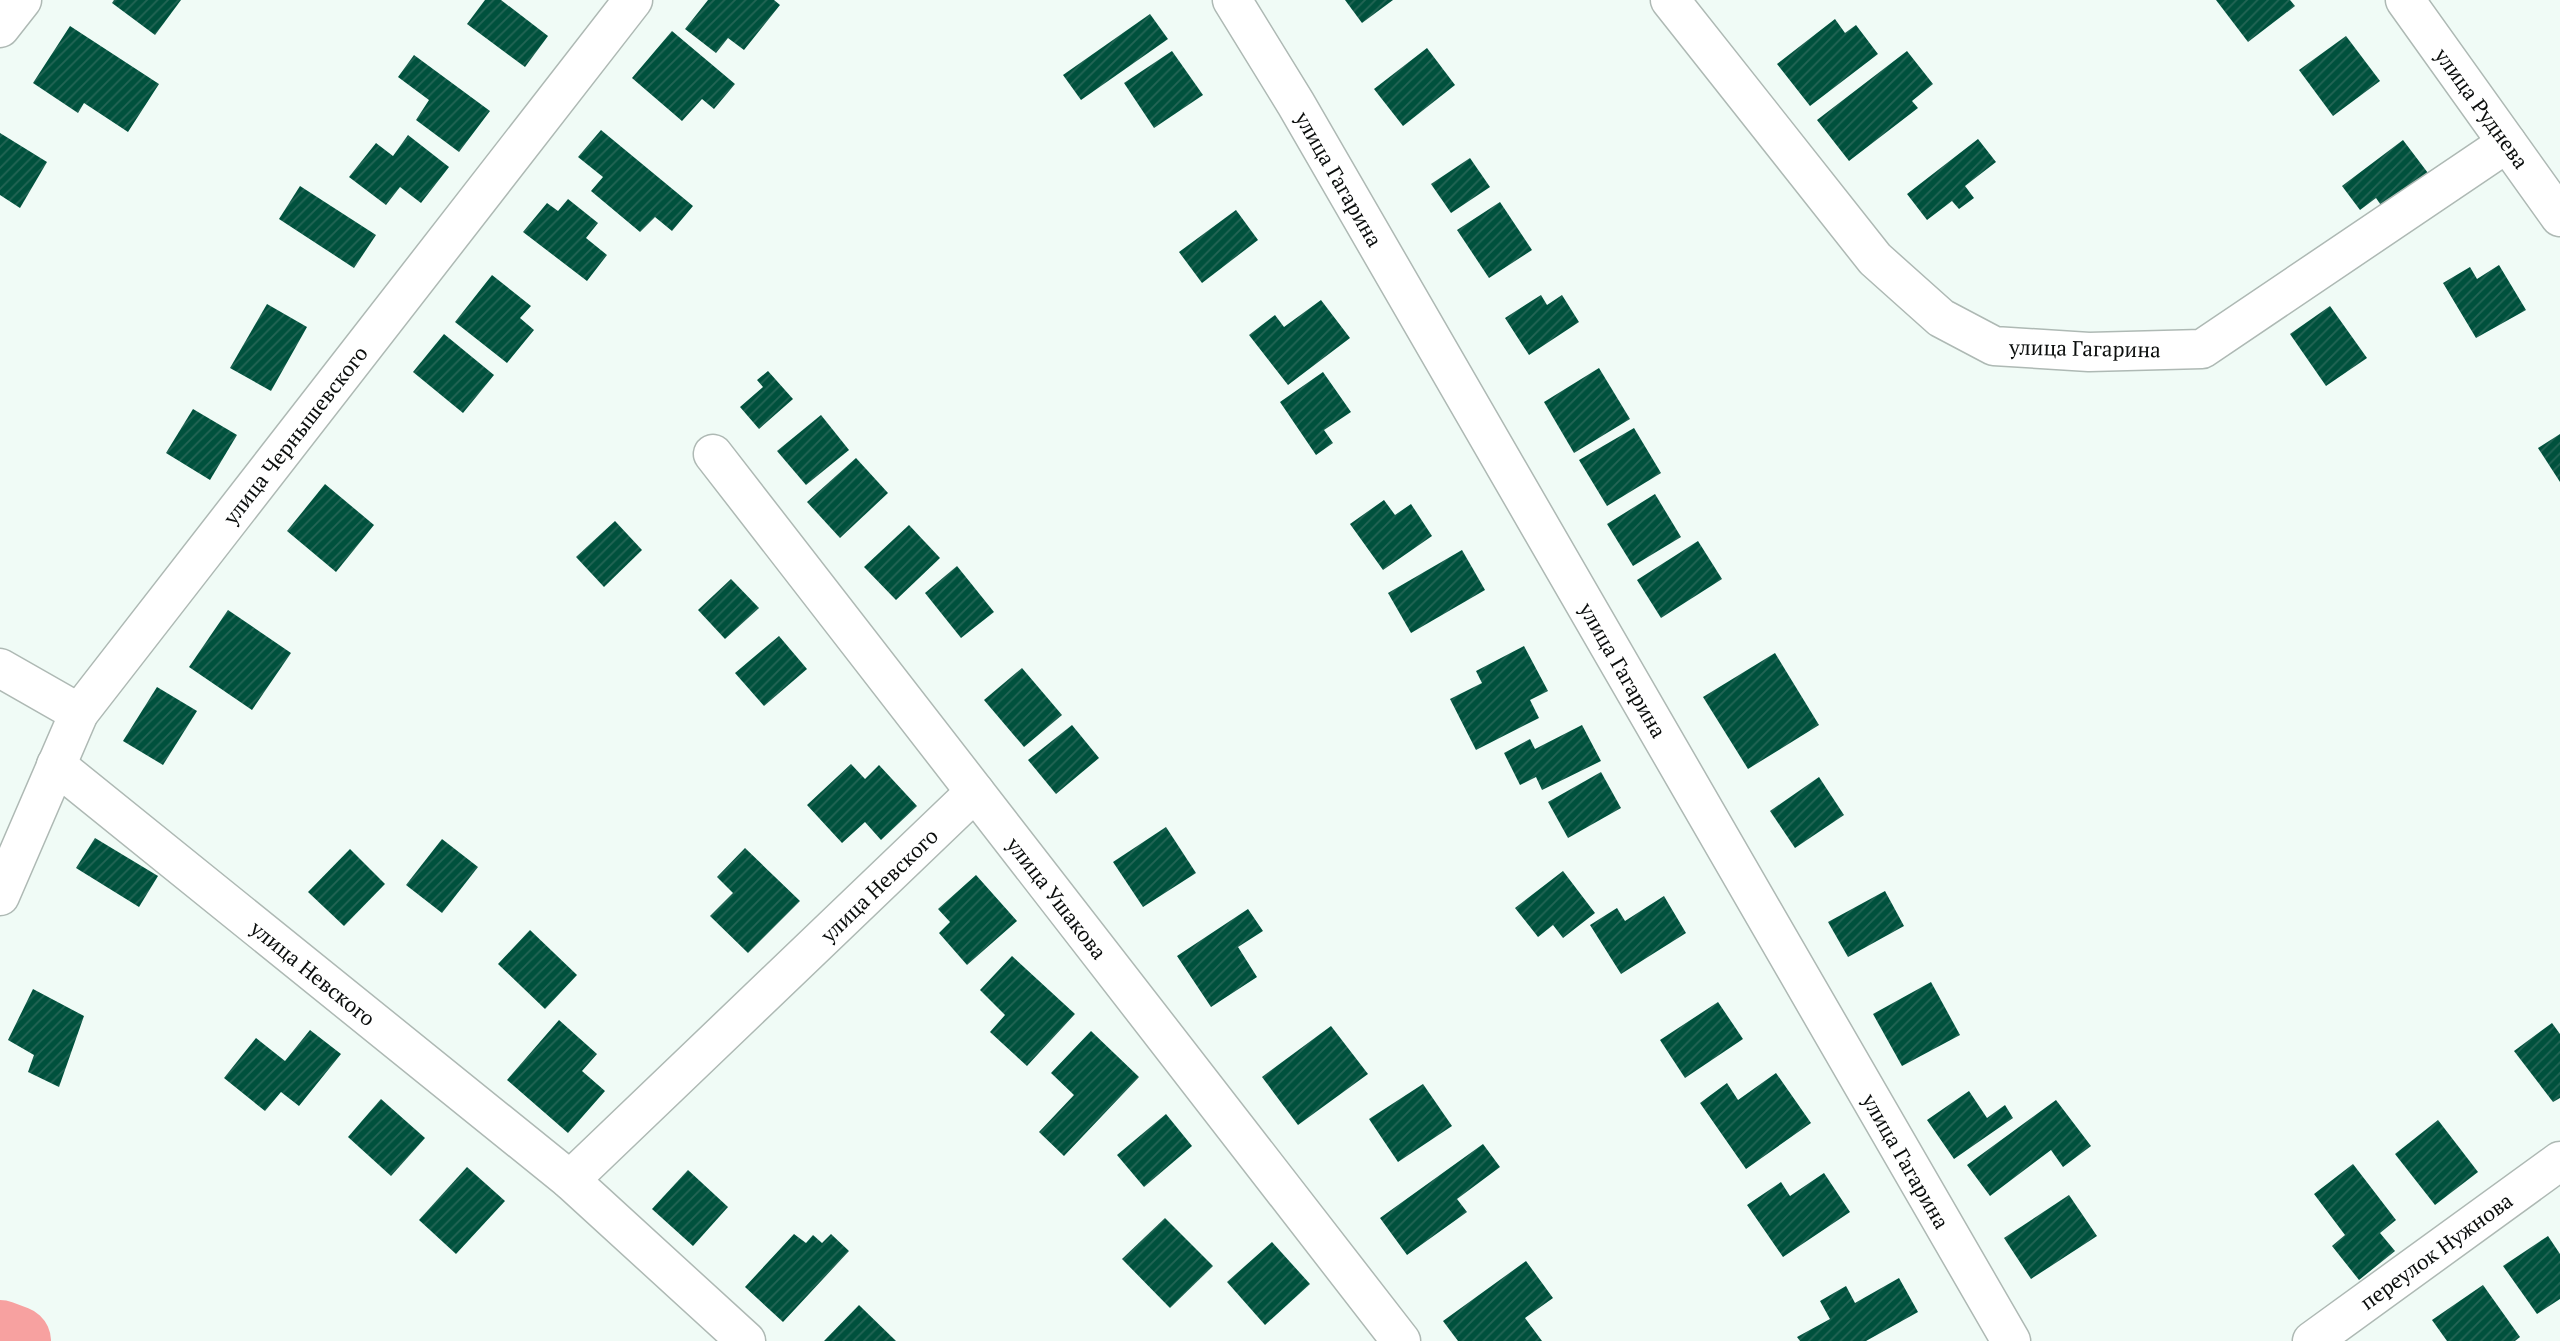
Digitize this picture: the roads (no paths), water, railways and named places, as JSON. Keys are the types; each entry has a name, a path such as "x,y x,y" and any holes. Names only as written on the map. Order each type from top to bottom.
{"street":[{"path":"0,28 22,0"},
{"name":"улица Чернышевского","path":"0,896 79,713 633,0"},
{"name":"улица Гагарина","path":"1232,0 1296,104 2011,1341"},
{"name":"улица Гагарина","path":"1670,0 1875,259 1941,318 1994,346 2089,352 2202,349 2507,143"},
{"name":"улица Руднева","path":"2405,0 2560,217"},
{"name":"улица Ушакова","path":"713,454 1401,1341"},
{"path":"0,668 79,713"},
{"name":"улица Невского","path":"57,765 570,1180 746,1341"},
{"name":"улица Невского","path":"570,1180 975,792"},
{"name":"переулок Нужнова","path":"2312,1341 2560,1161"}],"waterway":[{"path":"0,1335 16,1341"}]}
